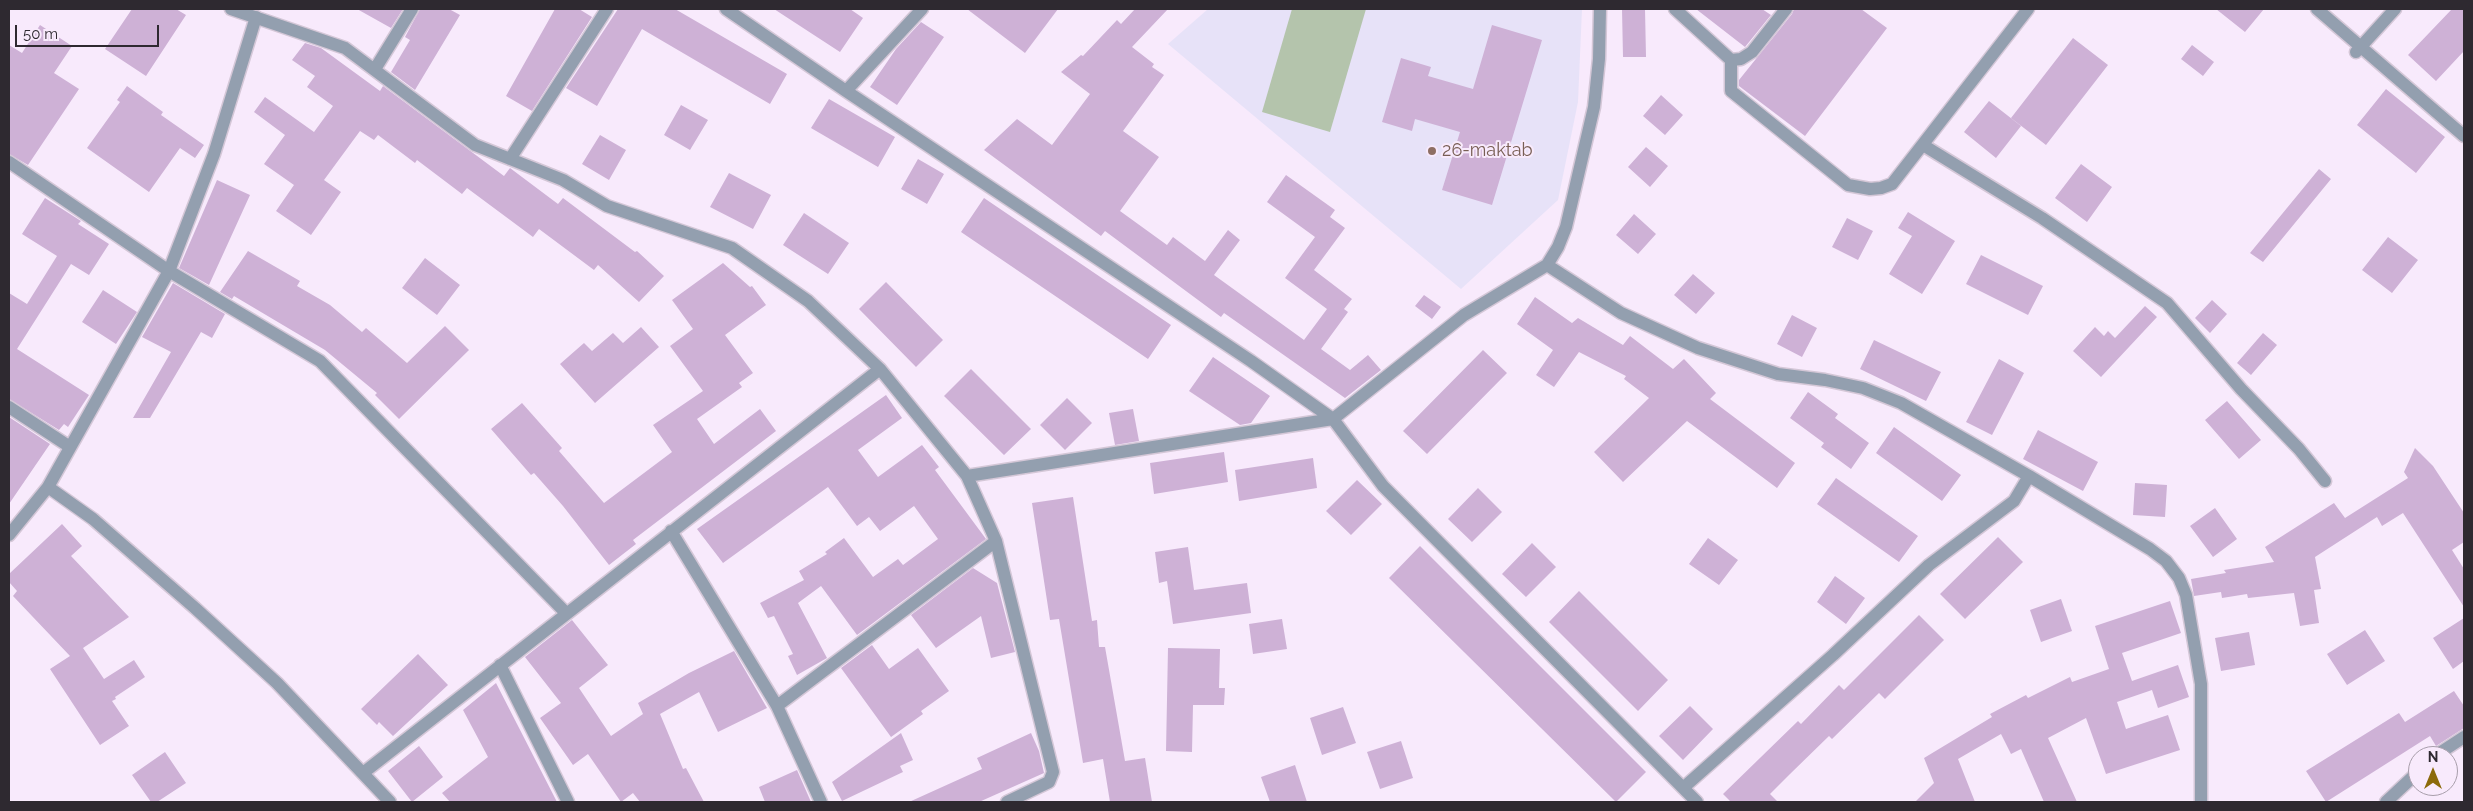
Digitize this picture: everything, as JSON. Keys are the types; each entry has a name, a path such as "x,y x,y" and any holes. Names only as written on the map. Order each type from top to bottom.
{"street":[{"path":"231,9 345,48 475,145 563,180 607,206 732,248 808,301 880,369 967,476 996,541 1053,772 1049,782 1007,802"},
{"path":"375,69 412,9"},
{"path":"510,159 607,9"},
{"path":"726,9 1251,361 1333,419 1383,486 1696,802"},
{"path":"846,91 922,9"},
{"path":"967,476 1333,419 1464,315 1547,265 1558,247 1566,227 1594,107 1599,59 1600,9"},
{"path":"1674,9 1731,60 1741,60 1752,52 1786,9"},
{"path":"1731,60 1731,91 1848,185 1870,190 1892,184 2028,9"},
{"path":"2316,9 2359,50 2464,136"},
{"path":"2359,50 2395,9"},
{"path":"9,535 48,487 169,271 214,154 256,17"},
{"path":"1924,145 2042,218 2167,303 2241,389 2299,449 2325,480"},
{"path":"9,162 169,271 320,361 566,613"},
{"path":"1547,265 1621,314 1658,332 1778,374 1825,380 1863,388 1901,403 2029,476 2150,549 2166,561 2178,578 2190,613 2201,684 2201,802"},
{"path":"363,773 880,369"},
{"path":"9,407 70,447"},
{"path":"1682,788 1833,655 1929,565 2014,501 2029,476"},
{"path":"48,487 93,519 277,683 390,802"},
{"path":"671,531 778,706 821,802"},
{"path":"778,706 996,541"},
{"path":"500,665 568,802"},
{"path":"2450,746 2464,737"},
{"path":"2386,802 2408,781"}],"shaded area":[{"name":"26-maktab","path":"1208,9 1582,9 1578,102 1558,200 1461,289 1168,44"}],"green space":[{"path":"1292,9 1366,9 1330,132 1262,112"}],"building":[{"path":"132,9 176,9 186,15 146,76 105,49"},
{"path":"357,9 403,9 391,28"},
{"path":"420,9 449,9 460,15 415,90 391,72 410,40 405,37"},
{"path":"555,9 579,9 592,17 532,111 506,96"},
{"path":"618,9 675,9 787,74 770,104 642,29 597,106 566,88"},
{"path":"774,9 850,9 863,18 840,52"},
{"path":"967,9 1058,9 1025,53"},
{"path":"1135,9 1168,9 1132,47 1154,64 1152,67 1164,75 1123,131 1159,157 1120,211 1167,245 1173,237 1205,261 1228,230 1240,240 1214,275 1304,340 1327,309 1285,278 1315,237 1267,202 1286,175 1335,210 1330,217 1345,228 1314,270 1352,299 1344,309 1348,312 1321,349 1350,370 1368,355 1381,370 1345,398 1224,313 1221,317 1105,231 1101,236 984,150 1017,119 1052,145 1090,94 1061,72 1081,55 1083,56 1117,20 1121,24"},
{"path":"1622,9 1645,9 1646,57 1623,57"},
{"path":"1696,9 1762,9 1771,15 1745,47"},
{"path":"1794,9 1861,9 1887,28 1805,136 1739,86 1739,80"},
{"path":"2216,9 2264,9 2245,32"},
{"path":"2452,9 2464,9 2464,51 2436,81 2408,55"},
{"path":"921,22 944,37 897,105 870,87 896,49"},
{"path":"40,25 72,46 54,73 79,89 28,165 9,154 9,45 22,53"},
{"path":"1492,25 1542,40 1492,205 1442,190 1460,132 1415,119 1412,131 1382,122 1401,58 1431,67 1428,76 1473,89"},
{"path":"2073,38 2108,65 2046,145 2011,118"},
{"path":"305,43 321,48 380,91 383,86 504,176 510,168 558,204 563,198 635,252 637,251 664,276 639,302 598,265 594,270 539,229 533,237 467,188 462,194 417,160 415,163 378,135 374,140 360,131 324,180 341,192 311,235 276,211 294,185 264,164 285,135 254,112 265,97 314,132 333,106 307,87 315,76 292,60"},
{"path":"2192,45 2214,62 2203,76 2181,59"},
{"path":"127,86 163,112 161,115 204,145 195,158 180,148 149,192 87,148 120,102 117,100"},
{"path":"2386,89 2445,137 2416,173 2357,125"},
{"path":"1661,95 1683,115 1665,135 1643,116"},
{"path":"829,99 895,137 878,167 811,128"},
{"path":"1989,101 2021,126 1996,158 1964,132"},
{"path":"681,105 708,120 690,150 664,135"},
{"path":"600,135 626,150 609,180 582,164"},
{"path":"1646,147 1668,166 1650,187 1628,167"},
{"path":"918,159 944,174 927,204 901,189"},
{"path":"2081,164 2112,187 2087,222 2055,198"},
{"path":"2319,169 2331,179 2263,262 2250,253"},
{"path":"729,173 771,195 753,229 710,207"},
{"path":"217,180 250,195 209,285 179,268"},
{"path":"45,198 81,221 78,224 109,244 89,275 71,264 17,349 89,395 68,427 64,424 59,430 9,399 9,293 27,304 57,256 22,234"},
{"path":"984,198 1171,325 1148,359 961,232"},
{"path":"1908,212 1955,241 1922,294 1889,274 1912,236 1898,228"},
{"path":"804,213 849,243 828,274 783,245"},
{"path":"1634,214 1656,234 1638,254 1616,235"},
{"path":"1847,218 1873,231 1858,260 1832,247"},
{"path":"2388,237 2418,260 2392,293 2362,270"},
{"path":"248,251 300,281 297,286 330,305 362,332 366,328 407,363 445,326 469,350 399,419 375,395 377,393 325,350 234,296 232,299 220,292"},
{"path":"1981,255 2043,286 2028,315 1966,284"},
{"path":"425,258 460,285 437,315 402,288"},
{"path":"723,263 750,287 752,286 766,305 725,335 753,373 739,383 742,387 697,419 714,444 760,409 776,431 633,540 636,544 609,565 563,506 534,473 531,475 491,429 522,403 562,448 559,451 604,503 672,452 653,425 703,391 670,346 693,329 672,300"},
{"path":"1693,274 1715,293 1696,314 1674,295"},
{"path":"886,282 943,340 916,367 859,309"},
{"path":"173,283 225,314 212,338 201,332 150,418 133,418 171,352 142,337"},
{"path":"103,290 137,312 116,344 82,322"},
{"path":"1424,295 1441,307 1432,319 1415,306"},
{"path":"1535,297 1572,323 1578,318 1623,345 1630,336 1673,369 1684,359 1716,393 1710,399 1795,463 1777,488 1687,421 1623,482 1594,452 1649,398 1624,379 1626,376 1579,352 1554,387 1536,375 1553,350 1517,324"},
{"path":"2212,300 2227,314 2210,333 2195,318"},
{"path":"2145,306 2157,317 2101,377 2073,351 2095,327 2104,336 2108,331 2115,338"},
{"path":"1792,315 1817,328 1802,357 1777,344"},
{"path":"641,327 659,347 595,403 560,364 584,343 592,351 613,333 623,343"},
{"path":"2263,333 2277,345 2251,375 2237,363"},
{"path":"1874,340 1941,372 1926,401 1860,369"},
{"path":"1483,350 1507,373 1427,454 1403,431"},
{"path":"1213,357 1270,396 1251,423 1240,425 1189,391"},
{"path":"1999,359 2024,373 1992,435 1966,422"},
{"path":"971,369 1031,429 1004,455 944,396"},
{"path":"1808,392 1838,414 1835,418 1869,443 1851,469 1821,447 1824,443 1790,418"},
{"path":"886,395 902,418 858,450 878,477 922,445 939,467 935,470 986,539 857,635 821,586 798,603 827,658 797,675 788,656 793,654 774,616 768,618 760,603 804,580 799,571 827,554 825,552 844,538 873,577 898,559 903,565 938,539 914,506 880,531 869,517 857,526 828,487 723,563 697,529"},
{"path":"1067,398 1092,423 1065,450 1040,425"},
{"path":"2227,401 2261,440 2239,459 2205,420"},
{"path":"1133,409 1139,441 1115,445 1109,413"},
{"path":"9,417 50,444 9,504"},
{"path":"1894,427 1961,475 1942,501 1876,453"},
{"path":"2038,430 2098,462 2083,491 2023,459"},
{"path":"2415,448 2433,466 2464,513 2464,542 2452,550 2464,569 2464,607 2403,513 2382,526 2377,517 2315,557 2321,589 2314,590 2319,623 2300,626 2294,593 2248,598 2247,594 2222,598 2221,592 2194,596 2191,579 2226,573 2224,570 2274,562 2265,547 2334,503 2345,518 2408,478 2404,472"},
{"path":"1224,452 1228,482 1154,494 1150,463"},
{"path":"1313,458 1317,488 1239,501 1235,470"},
{"path":"1836,478 1918,536 1899,562 1817,504"},
{"path":"1357,480 1382,504 1351,535 1326,511"},
{"path":"2135,483 2167,485 2165,517 2133,515"},
{"path":"1478,488 1502,512 1472,542 1448,519"},
{"path":"1073,497 1092,621 1097,620 1099,647 1105,647 1125,761 1145,758 1152,802 1110,802 1103,759 1083,763 1059,619 1050,620 1032,503"},
{"path":"2215,508 2237,539 2213,557 2190,526"},
{"path":"62,524 82,546 71,556 129,617 83,648 104,679 134,660 145,677 112,701 129,726 100,745 50,669 70,656 13,596 17,591 9,582 9,574"},
{"path":"1998,537 2023,562 1965,619 1940,594"},
{"path":"1708,538 1738,560 1719,585 1689,564"},
{"path":"1532,543 1556,567 1526,597 1502,574"},
{"path":"1420,546 1646,772 1616,802 1389,578"},
{"path":"1188,547 1194,590 1247,583 1251,613 1173,624 1167,581 1159,583 1155,552"},
{"path":"973,568 997,583 1015,652 991,658 981,616 936,648 911,615"},
{"path":"1835,576 1865,598 1846,624 1817,602"},
{"path":"1579,591 1668,680 1638,711 1549,622"},
{"path":"2061,599 2072,631 2041,642 2030,610"},
{"path":"2170,601 2181,633 2122,653 2132,681 2178,665 2189,697 2158,708 2152,690 2117,702 2126,729 2168,715 2180,750 2106,774 2086,718 2048,738 2077,802 2044,802 2021,749 2011,754 2001,734 1958,759 1975,802 1915,802 1934,783 1924,758 1992,717 1990,714 2026,695 2028,698 2070,677 2072,682 2109,669 2095,626"},
{"path":"1919,615 1944,640 1885,699 1879,693 1832,739 1829,736 1790,774 1770,794 1778,802 1731,802 1723,794 1798,721 1801,724 1839,685 1844,690"},
{"path":"2464,618 2464,661 2453,669 2433,638"},
{"path":"1282,619 1287,649 1253,654 1249,624"},
{"path":"572,620 608,665 579,688 611,736 643,714 638,703 689,673 734,651 767,708 718,732 699,692 660,714 683,769 686,768 704,802 640,802 633,793 621,802 588,754 573,765 540,718 561,703 525,657"},
{"path":"2365,630 2385,661 2347,685 2327,654"},
{"path":"2249,632 2255,665 2221,671 2215,638"},
{"path":"872,645 889,669 918,648 949,691 921,711 923,714 891,737 841,668"},
{"path":"1168,648 1220,649 1219,688 1225,688 1224,705 1193,705 1192,752 1166,751"},
{"path":"418,654 448,685 393,736 379,722 377,725 361,709"},
{"path":"496,683 557,802 450,802 442,793 488,757 463,710"},
{"path":"2454,691 2464,706 2464,728 2436,746 2430,736 2414,746 2408,746 2408,750 2326,802 2306,771 2399,713 2405,722"},
{"path":"1690,706 1713,729 1683,760 1659,736"},
{"path":"1343,707 1356,743 1322,755 1310,718"},
{"path":"901,733 913,760 900,766 903,772 842,801 832,782"},
{"path":"1031,733 1039,751 1044,773 979,802 909,802 982,769 977,758"},
{"path":"1401,741 1413,778 1380,789 1367,752"},
{"path":"419,746 443,777 412,802 388,771"},
{"path":"165,752 186,783 157,802 151,802 132,775"},
{"path":"1295,765 1307,802 1270,802 1261,777"},
{"path":"797,770 811,802 765,802 759,787"}],"place":[{"name":"26-maktab","path":"1432,151"}]}
